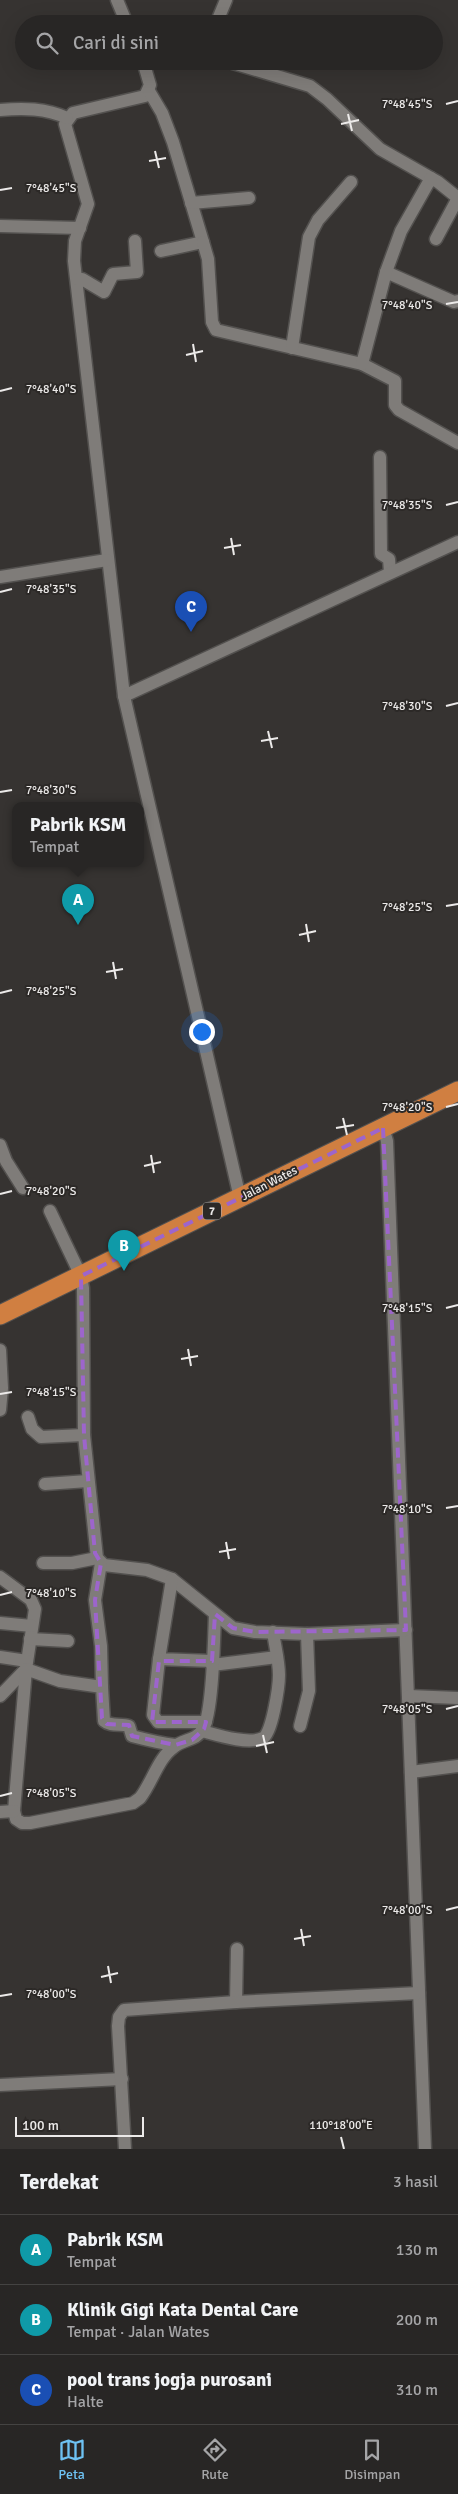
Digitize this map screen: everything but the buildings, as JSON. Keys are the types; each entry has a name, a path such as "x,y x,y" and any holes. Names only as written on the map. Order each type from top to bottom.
{"highway":[{"name":"Jalan Wates","path":"0,1315 458,1092"}],"street":[{"path":"117,0 123,15"},
{"path":"220,15 226,0"},
{"path":"147,70 149,76 149,91 162,113 208,259 214,329 362,364 395,381 395,406 399,410 458,443"},
{"path":"256,70 310,86 327,99 380,149 431,178 458,198 436,239"},
{"path":"149,91 145,96 137,100 73,113 67,118 66,130 88,204 74,250 107,560 124,696 240,1198"},
{"path":"0,110 26,108 53,112 67,118"},
{"path":"362,364 386,272 401,231 431,178"},
{"path":"292,348 309,237 318,220 351,182"},
{"path":"191,203 249,198"},
{"path":"0,226 80,228"},
{"path":"77,282 82,279 104,292 113,274 137,272 135,240"},
{"path":"161,251 203,242"},
{"path":"386,272 454,302 458,301"},
{"path":"380,456 381,554 389,559 390,572"},
{"path":"124,696 306,614 390,572 458,542"},
{"path":"0,577 107,560"},
{"path":"384,1128 387,1141 425,2149"},
{"path":"0,1145 6,1162 23,1188"},
{"path":"50,1210 81,1276 84,1298 84,1435 99,1561 96,1600 104,1721 107,1724 129,1726 132,1736 146,1738 151,1743 175,1745 192,1740 204,1727 212,1663 215,1614"},
{"path":"0,1350 2,1388 0,1410"},
{"path":"28,1417 32,1429 41,1437 84,1435"},
{"path":"45,1484 88,1481"},
{"path":"43,1563 99,1561 108,1566 147,1570 172,1579 194,1594 233,1628 307,1634 406,1630"},
{"path":"0,1577 34,1604 26,1665 14,1811 16,1819 22,1823 30,1823 134,1803 145,1793 167,1753 175,1745"},
{"path":"172,1579 159,1659 153,1715 154,1719 158,1722 204,1727 228,1738 254,1740 266,1737 278,1689 277,1657 273,1632"},
{"path":"0,1623 32,1626"},
{"path":"300,1726 309,1691 307,1634"},
{"path":"30,1640 68,1641"},
{"path":"0,1656 26,1665 60,1681 102,1687"},
{"path":"159,1659 212,1663 277,1657"},
{"path":"0,1696 26,1665"},
{"path":"409,1696 458,1698"},
{"path":"411,1772 458,1766"},
{"path":"0,1812 14,1811"},
{"path":"236,2002 237,1949"},
{"path":"125,2149 118,2026 119,2017 124,2010 236,2002 419,1994"},
{"path":"0,2085 122,2079"}],"highlighted area":[{"path":"383,1128 406,1630 255,1632 233,1628 215,1614 212,1661 159,1661 152,1722 206,1722 204,1729 192,1740 175,1745 132,1736 129,1725 107,1724 102,1718 95,1600 101,1563 95,1553 84,1435 81,1276"}],"place":[{"name":"pool trans jogja purosani","path":"191,632"},
{"name":"Pabrik KSM","path":"78,925"},
{"name":"Klinik Gigi Kata Dental Care","path":"124,1271"}]}
